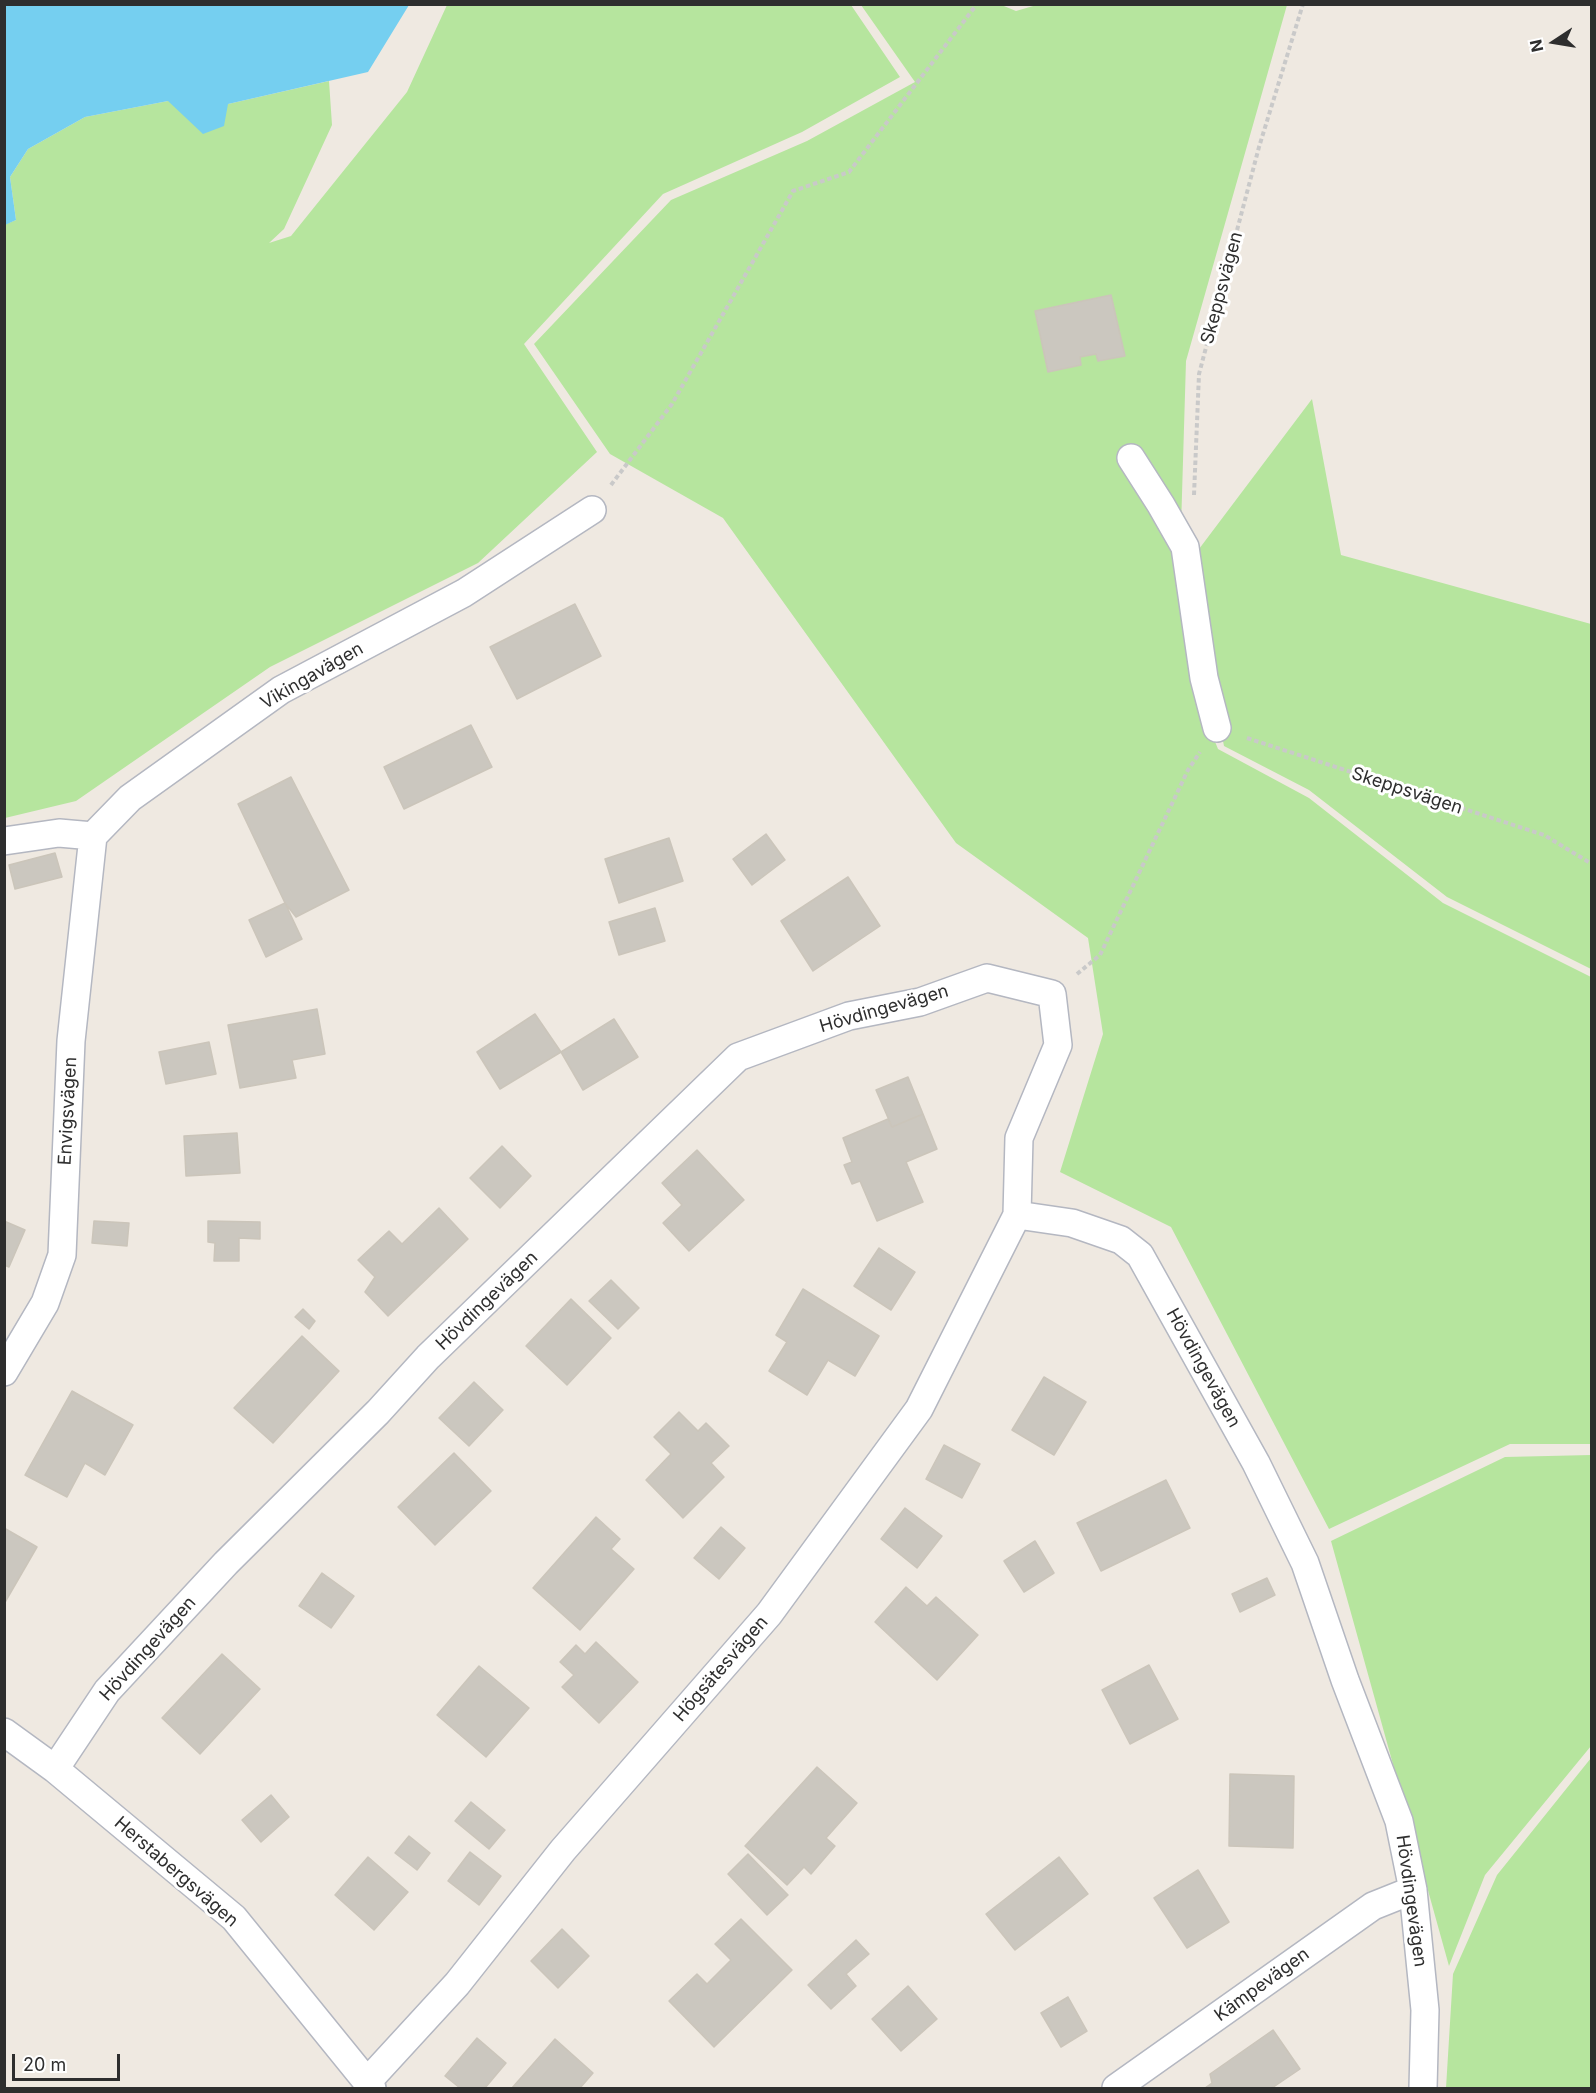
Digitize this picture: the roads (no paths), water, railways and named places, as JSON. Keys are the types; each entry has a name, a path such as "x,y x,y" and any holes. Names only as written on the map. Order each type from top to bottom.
{"street":[{"path":"1131,458 1185,547 1204,678 1217,728"},
{"name":"Vikingavägen","path":"93,836 130,798 281,690 464,593 592,510"},
{"path":"4,841 59,834 93,836"},
{"name":"Envigsvägen","path":"4,1372 45,1303 62,1255 71,1041 93,836"},
{"name":"Hövdingevägen","path":"56,1769 107,1691 226,1563 378,1412 428,1358 738,1057 849,1016 920,1002 987,978 1052,994 1058,1045 1019,1138 1017,1215 1072,1223 1121,1240 1140,1255 1256,1463 1305,1563 1345,1680 1399,1821 1413,1890 1425,2010 1424,2088"},
{"name":"Högsätesvägen","path":"370,2085 457,1984 563,1850 769,1614 919,1409 1017,1215"},
{"name":"Herstabergsvägen","path":"4,1732 56,1769 234,1918 370,2085"},
{"name":"Kämpevägen","path":"1116,2088 1373,1906 1413,1890"}],"water":[{"path":"5,4 409,5 368,72 228,104 224,126 203,134 168,101 85,117 28,149 10,177 16,220 5,225"}]}
